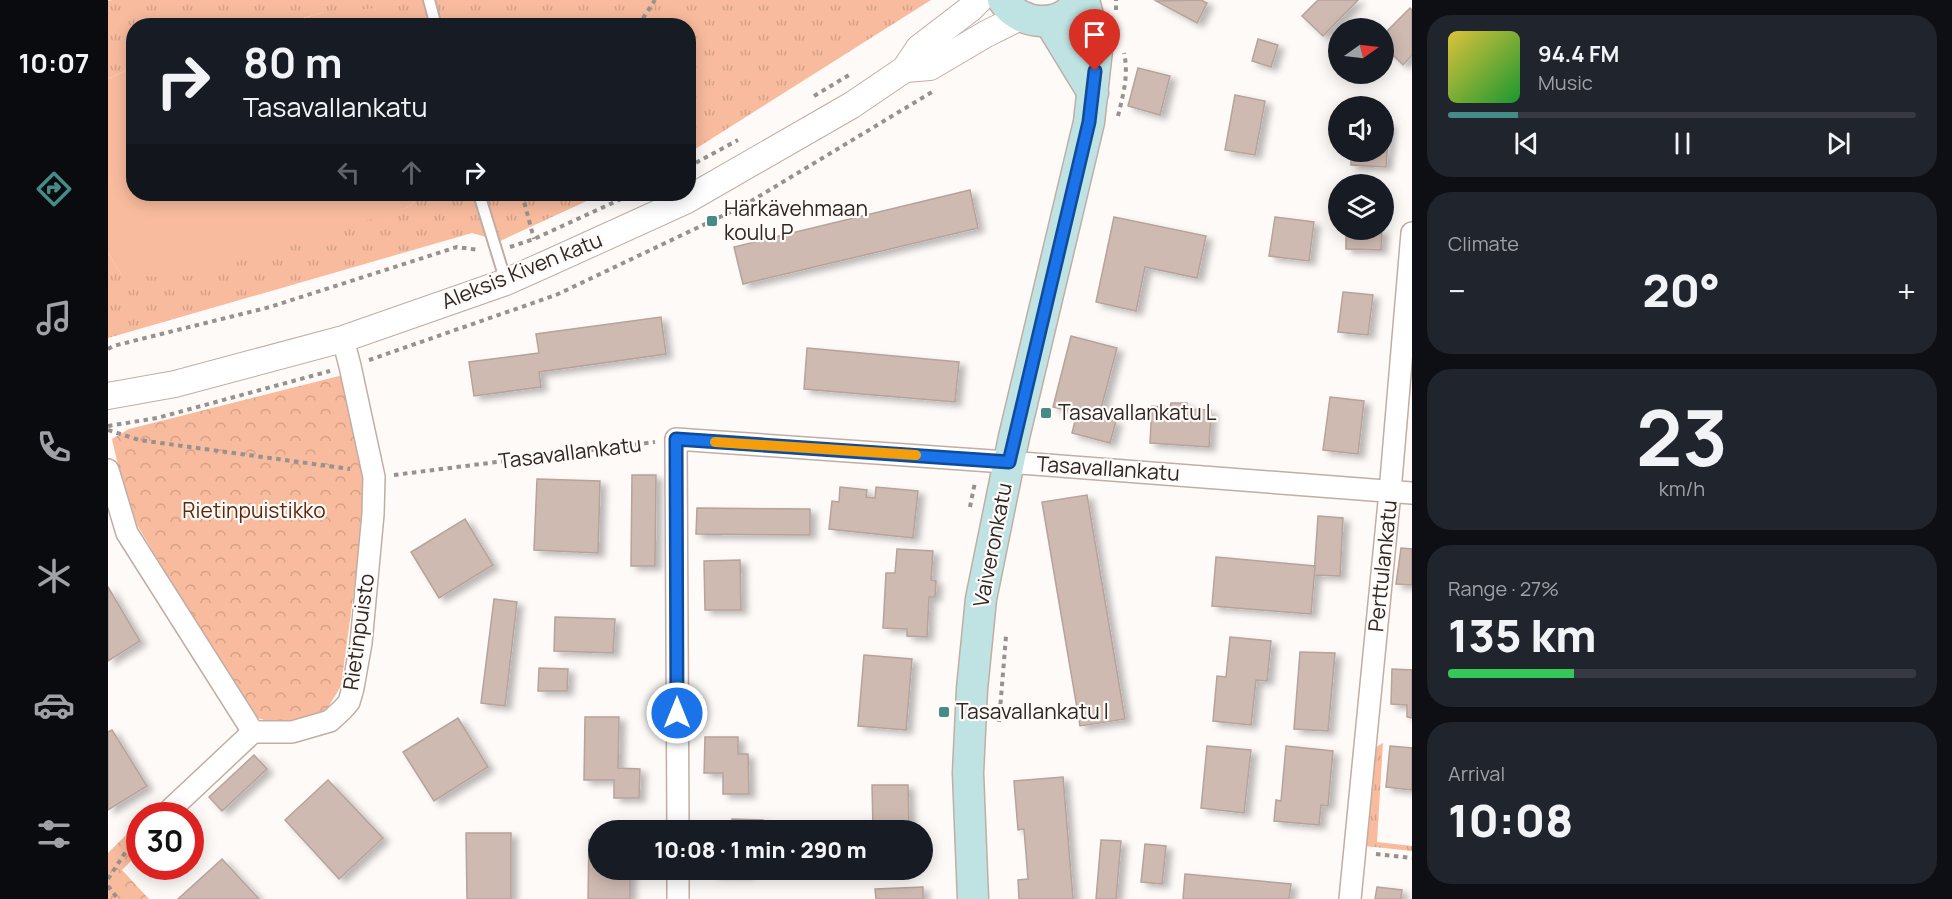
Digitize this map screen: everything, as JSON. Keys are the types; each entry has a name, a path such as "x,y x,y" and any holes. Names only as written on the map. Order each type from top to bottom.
{"main road":[{"path":"1012,8 1035,21 1049,21 1063,16 1075,7 1078,0"},
{"name":"Vaiveronkatu","path":"973,899 968,773 972,689 981,599 1009,462 1094,93 1097,50 1084,0"},
{"path":"1049,21 1094,93"}],"street":[{"name":"Aleksis Kiven katu","path":"696,195 852,105 905,69 919,48 979,0"},
{"name":"Aleksis Kiven katu","path":"905,69 930,67 986,34 1012,8"},
{"name":"Aleksis Kiven katu","path":"108,396 176,384 342,339 506,282 685,201"},
{"name":"Perttulankatu","path":"1350,899 1390,492 1412,232"},
{"name":"Rietinpuisto","path":"252,732 292,732 330,721 344,710 353,688 361,643 373,514 374,477 342,339"},
{"name":"Tasavallankatu","path":"676,439 1412,493"},
{"path":"676,439 678,820"},
{"path":"108,470 127,533 252,732 178,802"},
{"path":"678,880 678,899"}],"lane":[{"path":"429,0 434,18"},
{"path":"481,201 506,282"}],"path":[{"path":"643,18 655,0"},
{"path":"812,97 850,74"},
{"path":"696,163 746,135"},
{"path":"524,201 534,239"},
{"path":"108,349 270,307 458,247 496,252 534,239 617,201"},
{"path":"108,430 140,440 363,471 374,477"},
{"name":"Tasavallankatu","path":"374,477 676,439"},
{"path":"108,879 126,852"},
{"path":"1354,852 1412,858"},
{"path":"108,886 118,899"}],"green space":[{"path":"931,0 696,149 696,18 378,18 325,12 303,18 126,18 126,70 108,79 108,1"},
{"path":"377,8 398,18 303,18 325,12"},
{"path":"126,70 126,201 415,201 409,207 192,276 156,277 121,274 108,253 108,79"},
{"path":"415,201 587,201 500,241 472,233 108,338 108,253 121,274 409,207"},
{"name":"Rietinpuistikko","path":"343,375 365,481 365,510 341,686 324,714 297,723 276,724 252,716 137,525 119,470 112,439 129,429"},
{"path":"1383,743 1377,842 1412,846 1412,851 1365,846 1374,748"},
{"path":"126,835 126,866 122,870 126,874 126,880 131,880 149,899 108,899 108,853"}],"building":[{"path":"1201,0 1207,3 1197,23 1156,1"},
{"path":"1318,0 1358,0 1340,18 1328,18 1328,31 1323,36 1302,16"},
{"path":"1410,8 1412,10 1412,55 1403,65 1394,56 1394,24"},
{"path":"1258,39 1278,45 1271,67 1252,61"},
{"path":"1138,68 1170,76 1160,115 1128,106"},
{"path":"1235,95 1265,101 1255,155 1225,150"},
{"path":"1351,162 1386,162 1386,167 1351,165"},
{"path":"970,190 978,228 743,284 734,247"},
{"path":"1114,217 1206,236 1197,278 1145,267 1136,311 1096,302"},
{"path":"1275,217 1314,222 1309,261 1269,256"},
{"path":"1346,240 1382,240 1381,250 1346,249"},
{"path":"1343,292 1373,295 1368,335 1338,332"},
{"path":"661,317 666,354 539,372 541,387 474,396 469,362 539,353 536,334"},
{"path":"1071,336 1117,348 1099,416 1116,421 1110,443 1072,433 1077,413 1053,407"},
{"path":"807,348 959,362 955,402 804,389"},
{"path":"1330,397 1364,401 1358,454 1323,450"},
{"path":"1171,403 1187,403 1186,409 1211,410 1209,447 1150,443 1152,406 1170,408"},
{"path":"632,475 656,475 655,566 631,566"},
{"path":"537,479 600,481 598,553 534,550"},
{"path":"840,487 867,490 866,497 875,498 876,487 918,491 913,538 829,529 832,501 839,502"},
{"path":"1087,495 1125,719 1080,726 1042,502"},
{"path":"697,508 810,509 810,535 696,534"},
{"path":"1318,516 1343,518 1340,576 1314,575"},
{"path":"465,519 493,565 439,598 411,552"},
{"path":"1401,548 1412,549 1412,585 1396,584"},
{"path":"897,549 933,551 931,580 936,581 935,597 929,597 927,637 907,636 907,629 883,628 886,573 895,573"},
{"path":"1216,557 1315,566 1311,614 1212,606"},
{"path":"740,560 741,610 705,610 704,561"},
{"path":"108,587 140,641 108,661"},
{"path":"494,599 517,602 505,706 481,703"},
{"path":"555,617 615,619 613,653 554,651"},
{"path":"1230,637 1271,641 1267,681 1256,680 1251,725 1213,721 1217,676 1226,677"},
{"path":"1300,652 1335,653 1328,731 1294,729"},
{"path":"864,655 912,659 906,730 858,726"},
{"path":"539,668 568,669 567,691 538,691"},
{"path":"1392,669 1412,670 1412,718 1407,717 1407,705 1391,704"},
{"path":"585,717 619,717 618,768 640,769 639,798 614,798 614,780 584,780"},
{"path":"458,718 488,767 434,801 403,752"},
{"path":"112,730 147,786 108,810 108,732"},
{"path":"705,737 738,737 738,754 748,754 749,794 723,794 723,773 704,773"},
{"path":"1207,746 1251,750 1244,813 1201,808"},
{"path":"1286,746 1333,751 1328,806 1321,805 1319,825 1274,821 1276,800 1281,801"},
{"path":"1390,746 1412,748 1412,790 1386,787"},
{"path":"254,755 267,769 222,811 209,797"},
{"path":"1063,777 1073,899 1019,899 1018,880 1028,879 1024,829 1018,830 1014,781"},
{"path":"328,780 383,838 339,879 285,820"},
{"path":"872,785 908,785 909,820 873,820"},
{"path":"466,833 511,833 511,899 467,899"},
{"path":"1101,840 1121,841 1116,899 1096,899"},
{"path":"1145,844 1166,846 1162,884 1141,882"},
{"path":"222,859 259,899 178,899 199,880 204,880 204,875"},
{"path":"1185,874 1291,884 1289,899 1183,899"},
{"path":"588,880 630,880 630,899 588,899"},
{"path":"923,887 923,899 876,899 875,889"},
{"path":"1377,887 1402,890 1401,899 1375,899"}],"slow traffic":[{"path":"715,442 916,455"}],"place":[{"name":"Härkävehmaan koulu P","path":"712,221"},
{"name":"Tasavallankatu L","path":"1046,413"},
{"name":"Tasavallankatu I","path":"944,712"}],"route":[{"path":"677,713 676,439 1009,462 1089,122 1095,71"}]}
